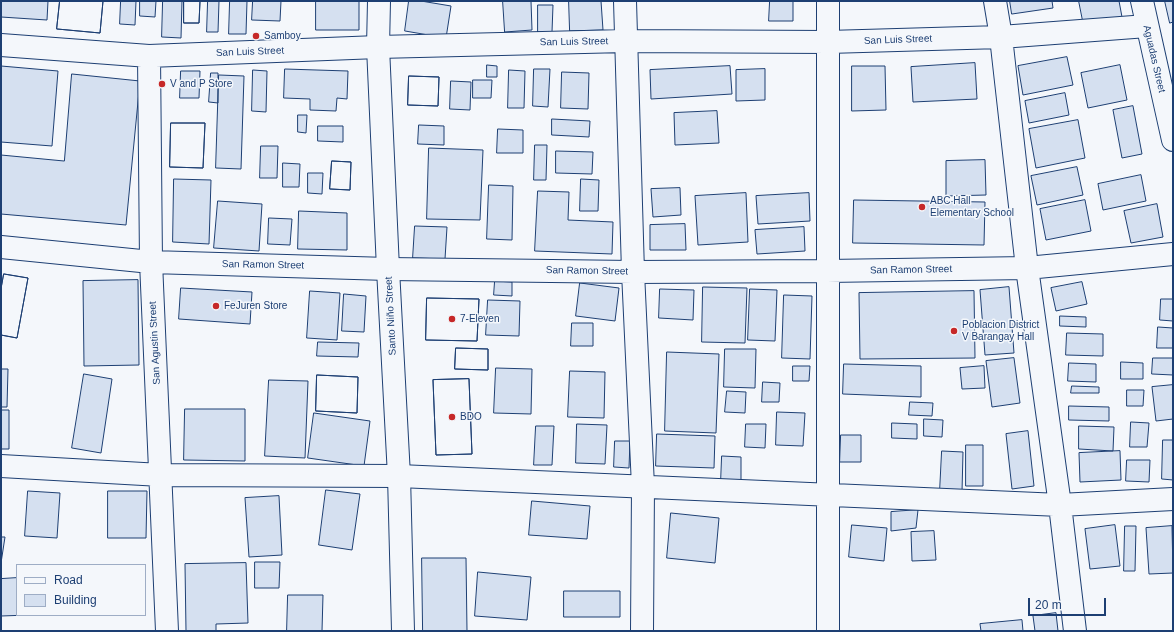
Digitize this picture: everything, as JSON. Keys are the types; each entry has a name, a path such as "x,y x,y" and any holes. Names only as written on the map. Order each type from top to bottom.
{"street":[{"name":"Santo Niño Street","path":"379,1 378,47 399,476 403,631"},
{"path":"625,1 633,272 643,486 642,631"},
{"path":"828,1 828,631"},
{"path":"995,1 1027,268 1076,631"},
{"name":"Aguadas Street","path":"1142,1 1173,140"},
{"name":"San Luis Street","path":"1,45 149,56 378,47 625,41 828,42 1000,37 1147,26"},
{"name":"San Agustin Street","path":"149,56 151,262 167,631"},
{"name":"San Ramon Street","path":"1,247 151,262 633,272 827,272 1027,268 1173,254"},
{"path":"1,466 160,475 399,476 1060,505 1173,499"}],"building":[{"path":"1,1 48,1 47,20 1,17"},
{"path":"60,1 103,1 100,33 57,29"},
{"path":"60,1 103,1 100,33 57,29"},
{"path":"121,1 136,1 135,25 120,24"},
{"path":"140,1 156,1 155,17 140,16"},
{"path":"163,1 182,1 181,38 162,37"},
{"path":"184,1 200,1 199,23 184,23"},
{"path":"184,1 200,1 199,23 184,23"},
{"path":"208,1 219,1 218,32 207,32"},
{"path":"230,1 247,1 246,34 229,34"},
{"path":"253,1 281,1 280,21 252,20"},
{"path":"316,1 359,1 359,30 316,30"},
{"path":"409,1 421,1 451,6 446,38 405,31"},
{"path":"503,1 531,1 532,30 505,32"},
{"path":"569,1 601,1 603,30 570,31"},
{"path":"770,1 793,1 793,21 769,21"},
{"path":"1010,1 1052,1 1053,8 1012,14"},
{"path":"1079,1 1119,1 1122,17 1084,26"},
{"path":"1165,1 1173,1 1173,22 1170,23"},
{"path":"538,5 553,5 552,32 538,32"},
{"path":"1067,57 1073,85 1023,95 1018,66"},
{"path":"975,63 977,99 913,102 911,67"},
{"path":"487,65 497,66 497,77 487,77"},
{"path":"1120,65 1127,100 1088,108 1081,73"},
{"path":"1,66 58,71 52,146 1,142"},
{"path":"730,66 732,94 651,99 650,70"},
{"path":"852,66 885,66 886,110 852,111"},
{"path":"285,69 348,71 347,99 337,98 336,111 310,110 310,99 284,98"},
{"path":"534,69 550,69 548,107 533,106"},
{"path":"765,69 765,100 736,101 736,70"},
{"path":"253,70 267,71 266,112 252,111"},
{"path":"509,70 525,71 524,108 508,108"},
{"path":"181,71 200,71 199,98 180,98"},
{"path":"562,72 589,73 588,109 561,108"},
{"path":"211,73 218,73 218,103 209,102"},
{"path":"72,74 140,81 126,225 1,214 1,155 64,161"},
{"path":"219,75 244,76 241,169 216,168"},
{"path":"409,76 439,77 438,106 408,105"},
{"path":"409,76 439,77 438,106 408,105"},
{"path":"473,80 492,80 491,98 473,98"},
{"path":"451,81 471,82 470,110 450,109"},
{"path":"1065,93 1069,115 1029,123 1025,101"},
{"path":"1133,106 1142,154 1122,158 1113,110"},
{"path":"717,111 719,143 675,145 674,113"},
{"path":"298,115 307,115 306,133 298,132"},
{"path":"552,119 590,121 589,137 552,135"},
{"path":"1078,120 1085,158 1036,168 1029,129"},
{"path":"171,123 205,123 203,168 170,167"},
{"path":"171,123 205,123 203,168 170,167"},
{"path":"419,125 444,126 444,145 418,144"},
{"path":"318,126 343,126 343,142 318,141"},
{"path":"498,129 523,130 523,153 497,153"},
{"path":"535,145 547,145 546,180 534,180"},
{"path":"261,146 278,146 277,178 260,178"},
{"path":"429,148 483,150 480,220 427,219"},
{"path":"556,151 593,152 592,174 556,173"},
{"path":"985,160 986,195 946,196 946,161"},
{"path":"332,161 351,162 350,190 330,189"},
{"path":"332,161 351,162 350,190 330,189"},
{"path":"283,163 300,164 299,187 283,187"},
{"path":"1077,167 1083,195 1037,205 1031,176"},
{"path":"308,173 323,173 322,194 308,193"},
{"path":"1141,175 1146,201 1103,210 1098,184"},
{"path":"174,179 211,180 209,244 173,242"},
{"path":"581,179 599,180 598,211 580,211"},
{"path":"489,185 513,186 512,240 487,239"},
{"path":"680,188 681,215 653,217 651,189"},
{"path":"538,191 569,192 568,220 613,222 612,254 535,251"},
{"path":"746,193 748,242 698,245 695,196"},
{"path":"809,193 810,221 758,224 756,196"},
{"path":"854,200 985,202 984,245 853,243"},
{"path":"1085,200 1091,231 1046,240 1040,209"},
{"path":"218,201 262,204 259,251 214,248"},
{"path":"1157,204 1163,237 1131,243 1124,211"},
{"path":"299,211 347,213 347,250 298,249"},
{"path":"269,218 292,219 290,245 268,244"},
{"path":"685,224 686,250 650,250 650,225"},
{"path":"415,226 447,227 445,259 413,258"},
{"path":"804,227 805,251 757,254 755,230"},
{"path":"4,274 28,278 17,338 1,335 1,289"},
{"path":"4,274 28,278 17,338 1,335 1,289"},
{"path":"138,280 139,365 84,366 83,281"},
{"path":"495,281 512,282 512,296 494,295"},
{"path":"1082,282 1087,304 1056,311 1051,288"},
{"path":"580,283 619,288 615,321 576,316"},
{"path":"703,287 747,288 745,343 702,342"},
{"path":"1009,287 1014,353 985,355 980,290"},
{"name":"FeJuren Store","path":"181,288 252,292 250,324 179,319"},
{"path":"660,289 694,290 693,320 659,318"},
{"path":"750,289 777,290 775,341 748,340"},
{"path":"310,291 340,293 337,340 307,338"},
{"path":"974,291 975,358 860,359 859,293"},
{"path":"344,294 366,296 364,332 342,331"},
{"path":"784,295 812,296 810,359 782,358"},
{"name":"7-Eleven","path":"427,298 479,299 477,341 426,340"},
{"name":"7-Eleven","path":"427,298 479,299 477,341 426,340"},
{"path":"1161,299 1173,299 1173,321 1160,320"},
{"path":"488,300 520,301 519,336 486,335"},
{"path":"1060,316 1086,317 1086,327 1060,326"},
{"path":"572,323 593,323 593,346 571,346"},
{"path":"1158,327 1173,328 1173,348 1157,348"},
{"path":"1067,333 1103,334 1103,356 1066,355"},
{"path":"318,342 359,343 358,357 317,356"},
{"path":"456,348 488,349 488,370 455,369"},
{"path":"456,348 488,349 488,370 455,369"},
{"path":"725,349 756,349 755,388 724,387"},
{"path":"667,352 719,354 716,433 665,431"},
{"path":"1014,358 1020,403 992,407 986,361"},
{"path":"1153,358 1173,358 1173,375 1152,374"},
{"path":"1121,362 1143,363 1143,379 1121,379"},
{"path":"1069,363 1096,364 1096,382 1068,381"},
{"path":"844,364 921,366 921,397 843,394"},
{"path":"793,366 810,366 809,381 793,381"},
{"path":"984,366 985,388 962,389 960,368"},
{"path":"496,368 532,369 531,414 494,413"},
{"path":"1,369 8,369 7,407 1,407"},
{"path":"570,371 605,372 604,418 568,417"},
{"path":"84,374 112,379 101,453 72,448"},
{"path":"317,375 358,377 357,413 316,411"},
{"path":"317,375 358,377 357,413 316,411"},
{"name":"BDO","path":"469,379 472,454 436,455 433,380"},
{"name":"BDO","path":"469,379 472,454 436,455 433,380"},
{"path":"269,380 308,381 305,458 265,456"},
{"path":"763,382 780,383 779,402 762,402"},
{"path":"1173,385 1173,419 1156,421 1152,387"},
{"path":"1072,386 1099,387 1099,393 1071,393"},
{"path":"1127,390 1144,390 1143,406 1127,406"},
{"path":"727,391 746,392 745,413 725,412"},
{"path":"910,402 933,403 932,416 909,415"},
{"path":"1069,406 1109,407 1109,421 1069,420"},
{"path":"185,409 245,409 245,461 184,460"},
{"path":"1,410 9,410 9,449 1,449"},
{"path":"777,412 805,413 803,446 776,445"},
{"path":"314,413 370,421 364,466 308,458"},
{"path":"924,419 943,420 942,437 924,436"},
{"path":"1131,422 1149,423 1147,447 1130,447"},
{"path":"892,423 917,424 917,439 892,438"},
{"path":"577,424 607,425 605,464 576,463"},
{"path":"746,424 766,424 765,448 745,447"},
{"path":"536,426 554,426 552,465 534,465"},
{"path":"1079,426 1114,427 1113,451 1079,449"},
{"path":"1028,431 1034,486 1012,489 1006,434"},
{"path":"657,434 715,436 714,468 656,466"},
{"path":"841,435 861,435 861,462 840,462"},
{"path":"1163,440 1173,440 1173,480 1162,479"},
{"path":"615,441 630,441 629,468 614,467"},
{"path":"966,445 983,445 983,486 966,486"},
{"path":"942,451 963,452 962,492 940,491"},
{"path":"1120,451 1121,480 1080,482 1079,453"},
{"path":"722,456 741,457 741,482 721,482"},
{"path":"1127,460 1150,460 1149,482 1126,481"},
{"path":"326,490 360,494 352,550 319,545"},
{"path":"28,491 60,493 57,538 25,536"},
{"path":"108,491 147,491 146,538 108,538"},
{"path":"279,496 282,555 249,557 245,498"},
{"path":"532,501 590,506 587,539 529,535"},
{"path":"918,510 916,528 891,531 891,512"},
{"path":"671,513 719,518 715,563 667,558"},
{"path":"852,525 887,528 884,561 849,557"},
{"path":"1115,525 1120,566 1090,569 1085,529"},
{"path":"1125,526 1136,526 1135,571 1124,571"},
{"path":"1172,526 1173,573 1149,574 1146,528"},
{"path":"934,531 936,560 912,561 911,532"},
{"path":"1,537 5,537 1,563"},
{"path":"422,558 466,558 467,631 423,631"},
{"path":"255,562 280,562 279,588 255,588"},
{"path":"246,563 248,623 216,624 216,631 186,631 185,564"},
{"path":"478,572 531,577 527,620 475,616"},
{"path":"16,578 16,615 1,616 1,579"},
{"path":"564,591 620,591 620,617 564,617"},
{"path":"288,595 323,595 322,631 287,631"},
{"path":"1056,613 1058,631 1035,631 1033,616"},
{"path":"1022,620 1023,631 981,631 980,624"}],"place":[{"name":"Samboy","path":"256,36"},
{"name":"V and P Store","path":"162,84"},
{"name":"ABC Hall Elementary School","path":"922,207"},
{"name":"FeJuren Store","path":"216,306"},
{"name":"7-Eleven","path":"452,319"},
{"name":"Poblacion District V Barangay Hall","path":"954,331"},
{"name":"BDO","path":"452,417"}]}
